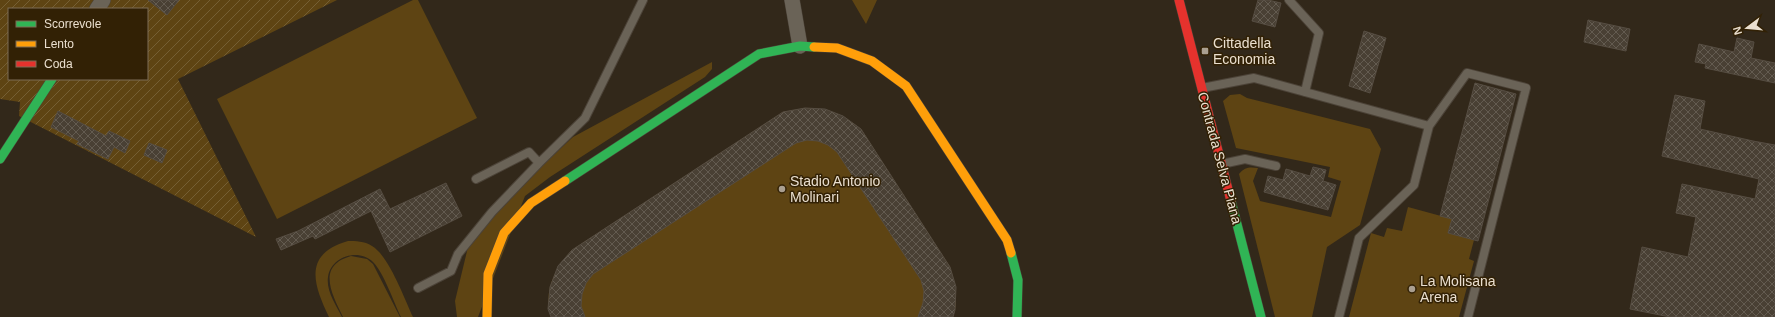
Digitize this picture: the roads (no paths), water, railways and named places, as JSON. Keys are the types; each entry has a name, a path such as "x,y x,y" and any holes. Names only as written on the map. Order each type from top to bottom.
{"street":[{"path":"792,0 800,46"},
{"name":"Contrada Selva Piana","path":"1179,0 1261,317"},
{"path":"486,317 488,274 504,234 531,203 759,54 800,46 837,48 872,61 906,86 1007,240 1018,280 1017,317"},
{"path":"0,159 51,80"}],"lane":[{"path":"418,288 451,271 458,254 492,212 539,162 585,118 643,0"},
{"path":"1289,0 1319,33 1305,92"},
{"path":"1339,317 1359,238 1414,185 1429,126 1467,73 1526,88 1468,317"},
{"path":"1202,88 1254,78 1429,126"},
{"path":"476,179 529,152 539,162"},
{"path":"1222,164 1245,159 1276,166"}],"place":[{"name":"Cittadella Economia","path":"1205,51"},
{"name":"Stadio Antonio Molinari","path":"782,189"},
{"name":"La Molisana Arena","path":"1412,289"}]}
